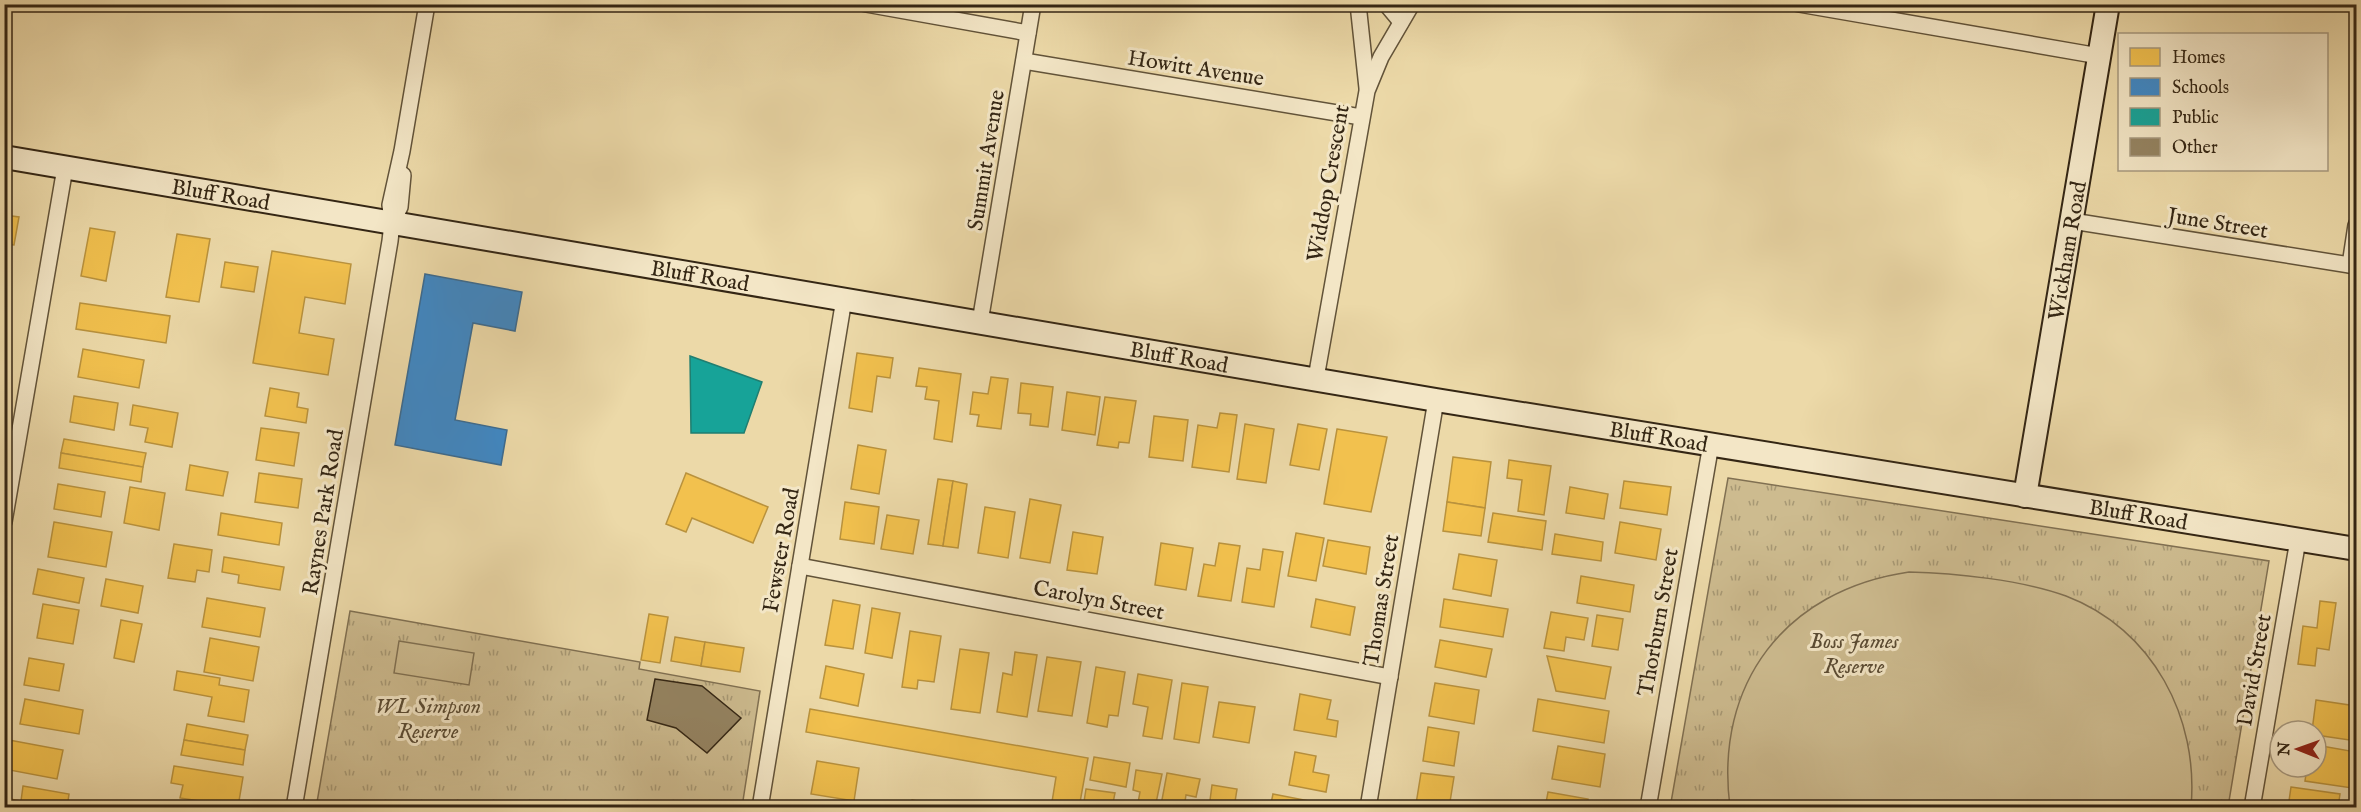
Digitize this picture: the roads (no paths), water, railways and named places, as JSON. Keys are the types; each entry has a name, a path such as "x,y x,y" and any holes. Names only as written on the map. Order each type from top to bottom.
{"main road":[{"name":"Wickham Road","path":"2025,496 2108,4"},
{"name":"Bluff Road","path":"4,158 1436,400 2356,549"}],"street":[{"name":"Raynes Park Road","path":"294,807 392,224 402,197 402,152 427,4"},
{"path":"866,4 1028,33"},
{"name":"Summit Avenue","path":"980,322 1033,4"},
{"path":"1358,4 1367,90"},
{"path":"1386,4 1407,10"},
{"path":"1799,4 2099,56"},
{"name":"Widdop Crescent","path":"1316,378 1360,117 1367,90 1381,57 1407,10"},
{"name":"Howitt Avenue","path":"1024,61 1360,117"},
{"path":"4,522 65,168"},
{"name":"June Street","path":"2072,222 2353,266"},
{"path":"2353,266 2356,225"},
{"name":"Fewster Road","path":"760,807 844,299"},
{"name":"Thomas Street","path":"1368,807 1436,400"},
{"name":"Thorburn Street","path":"1648,807 1711,444"},
{"name":"David Street","path":"2252,807 2298,540"},
{"name":"Carolyn Street","path":"800,566 1390,677"}],"park label":[{"name":"Boss James Reserve","path":"1854,652"},
{"name":"WL Simpson Reserve","path":"428,718"}]}
